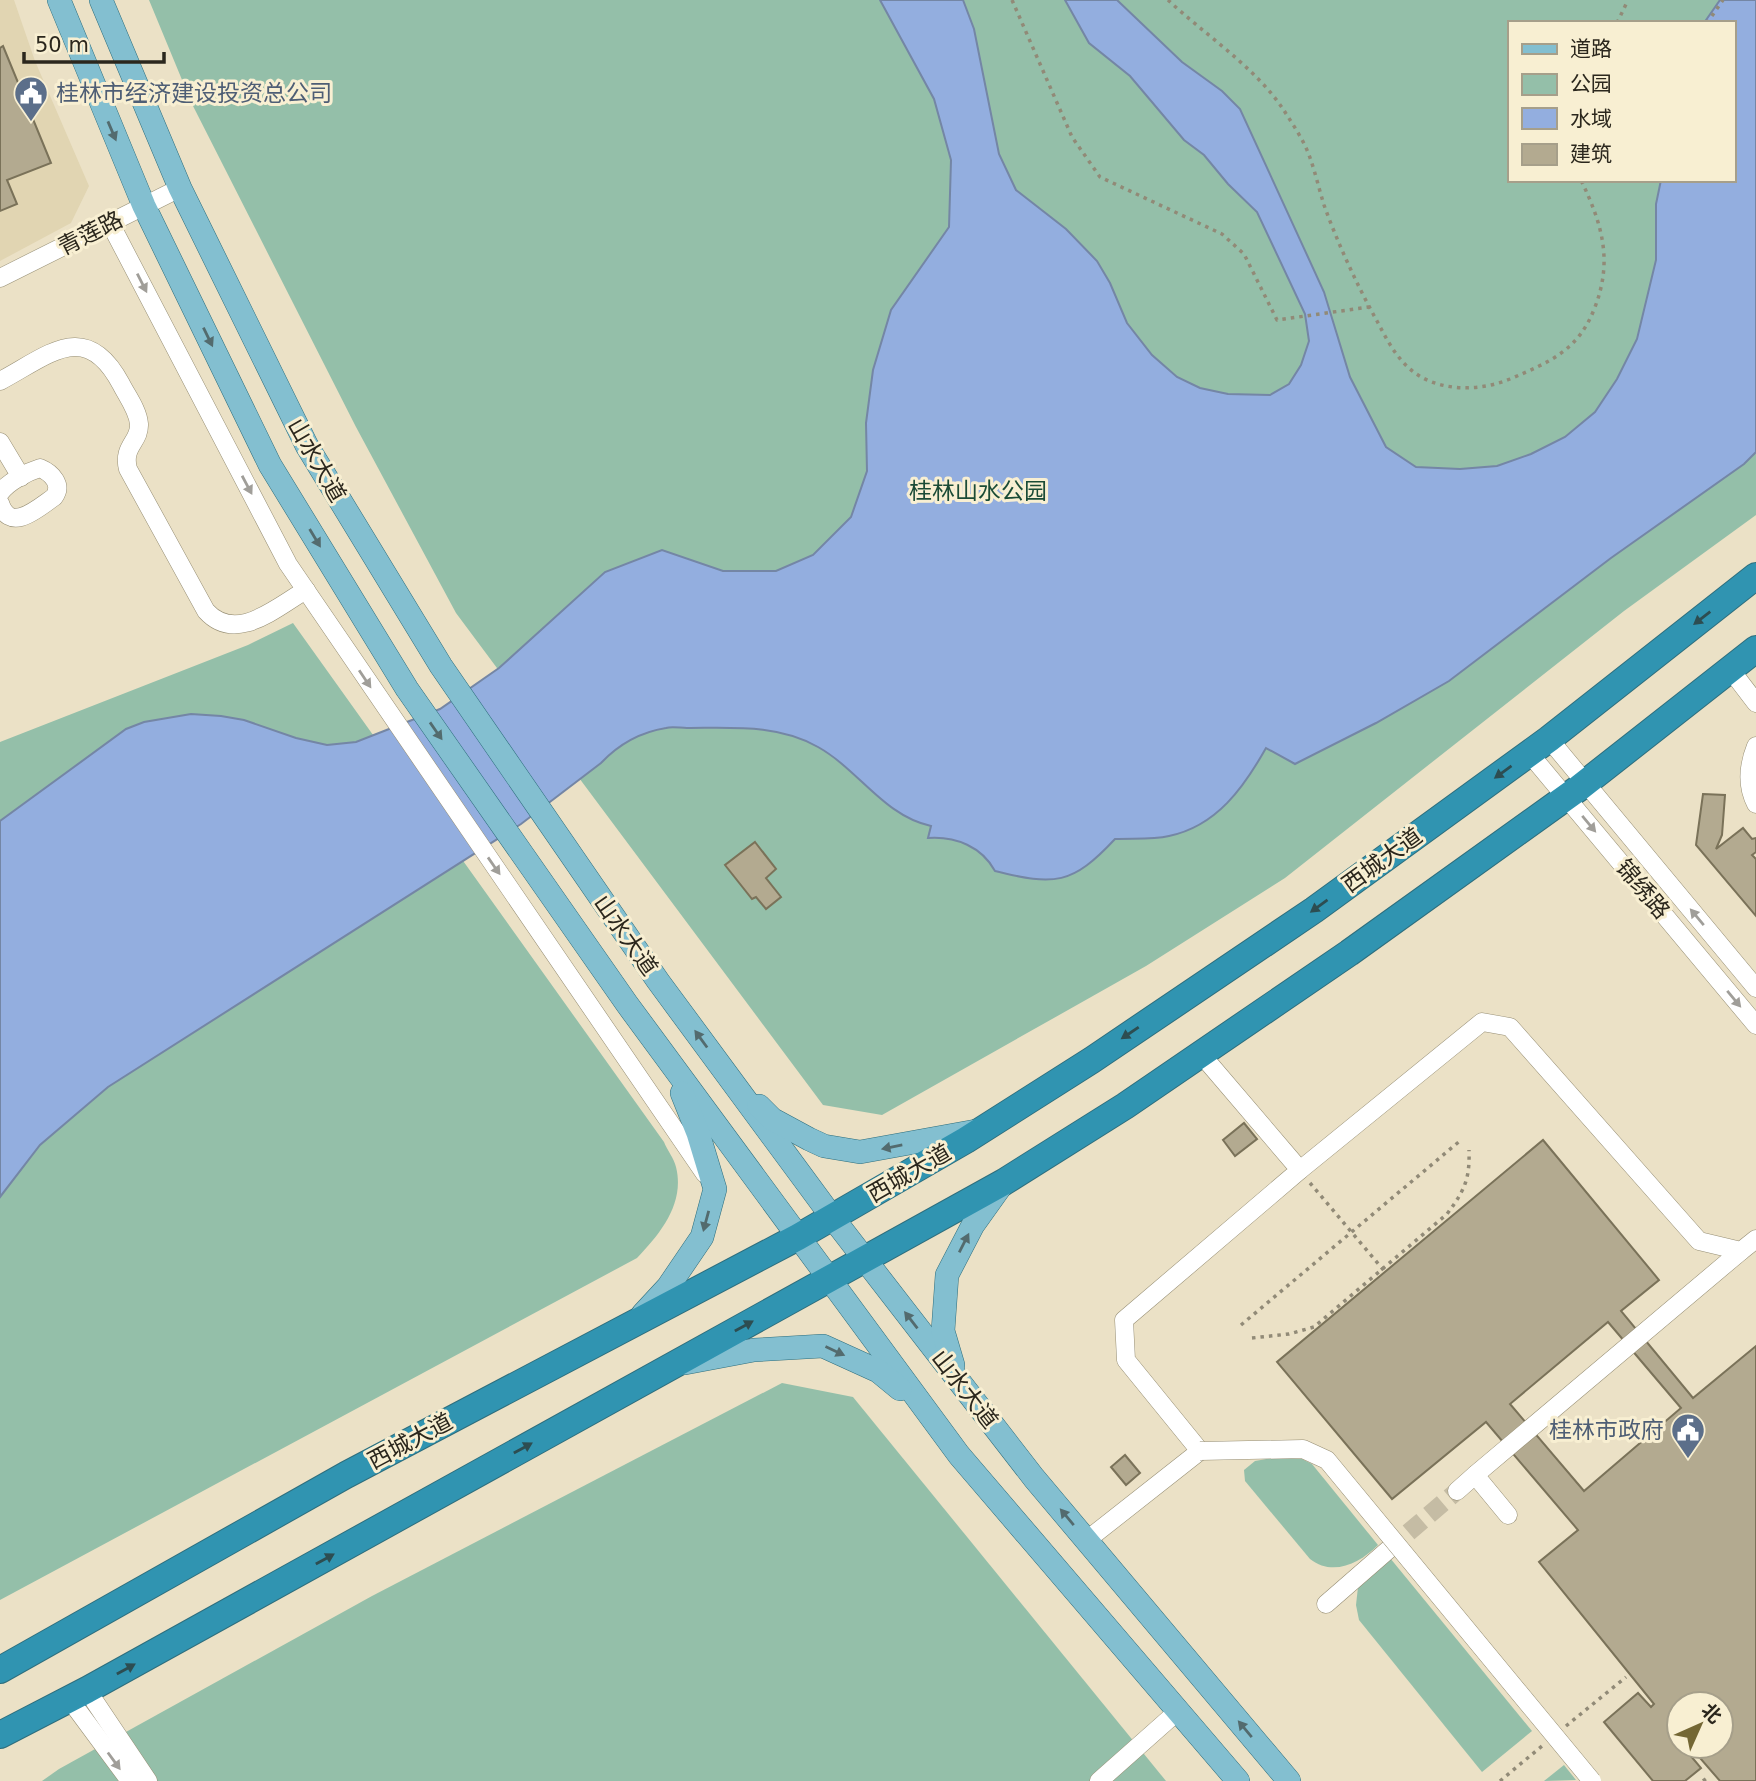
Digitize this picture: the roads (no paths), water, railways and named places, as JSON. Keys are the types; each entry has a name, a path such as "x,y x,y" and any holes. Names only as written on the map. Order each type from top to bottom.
{"highway":[{"name":"西城大道","path":"0,1670 346,1475 798,1237 983,1129 1314,910 1539,746 1756,576"},
{"path":"0,1735 78,1695 1004,1182 1125,1107 1349,953 1576,790 1756,649"}],"main road":[{"name":"山水大道","path":"59,0 144,206 270,465 407,689 671,1064 959,1455 1238,1781"},
{"name":"山水大道","path":"101,0 180,188 307,446 441,666 658,981 832,1217 1034,1478 1289,1781"},
{"path":"635,1322 668,1287 702,1237 715,1189 698,1133 671,1064"},
{"path":"728,1076 772,1119 824,1146 860,1152 983,1129"},
{"path":"957,1378 943,1331 947,1275 973,1225 1004,1182"},
{"path":"672,1366 754,1350 822,1346 877,1371 923,1406"}],"street":[{"name":"青莲路","path":"0,278 180,188"},
{"path":"110,223 288,564 715,1189"},
{"path":"0,381 67,346 79,346 100,356 114,372 138,419 138,432 126,454 128,469 205,611 222,624 240,626 306,590"},
{"path":"0,442 21,477"},
{"path":"0,493 37,469 43,469 57,484 54,497 18,519 8,516 0,503"},
{"path":"1730,669 1756,703"},
{"name":"锦绣路","path":"1539,746 1756,988"},
{"name":"锦绣路","path":"1539,746 1576,790 1756,1026"},
{"path":"1756,746 1748,774 1756,804"},
{"path":"1200,1451 1126,1360 1125,1320 1300,1170 1482,1022 1510,1027 1699,1241 1741,1251"},
{"path":"1201,1054 1300,1170"},
{"path":"1457,1491 1756,1238"},
{"path":"1087,1541 1200,1451 1303,1449 1326,1460 1592,1781"},
{"path":"1475,1475 1508,1515"},
{"path":"1326,1604 1388,1550"},
{"path":"78,1695 130,1781"},
{"path":"78,1695 148,1781"},
{"path":"1099,1781 1178,1711"}],"water":[{"path":"880,0 963,0 974,29 999,154 1016,190 1066,229 1097,261 1110,283 1127,323 1152,355 1177,377 1200,388 1228,394 1270,395 1289,384 1301,365 1309,341 1305,314 1257,212 1228,184 1204,155 1184,140 1130,76 1089,43 1065,0 1117,0 1182,62 1222,91 1240,109 1324,292 1350,377 1386,447 1416,467 1460,469 1497,466 1531,454 1565,437 1595,412 1617,379 1637,339 1656,260 1656,204 1661,182 1735,182 1735,21 1705,21 1720,0 1756,0 1756,452 1744,464 1611,558 1449,681 1376,723 1295,764 1266,748 1227,803 1201,824 1162,837 1115,839 1087,866 1061,878 1033,879 995,871 983,855 967,845 948,839 928,838 931,826 899,813 833,757 818,747 787,734 738,728 671,727 639,736 615,750 521,824 108,1087 40,1145 0,1197 0,821 126,729 144,722 191,714 221,716 244,720 296,738 327,745 356,742 440,709 499,668 605,572 662,550 723,571 776,571 813,555 851,517 867,471 866,423 873,370 891,310 949,227 951,160 934,99"}],"tunnel":[{"path":"1388,1550 1457,1491"}],"place":[{"name":"桂林市经济建设投资总公司","path":"31,123"},
{"name":"桂林市政府","path":"1688,1460"}],"park label":[{"name":"桂林山水公园","path":"978,491"}]}
